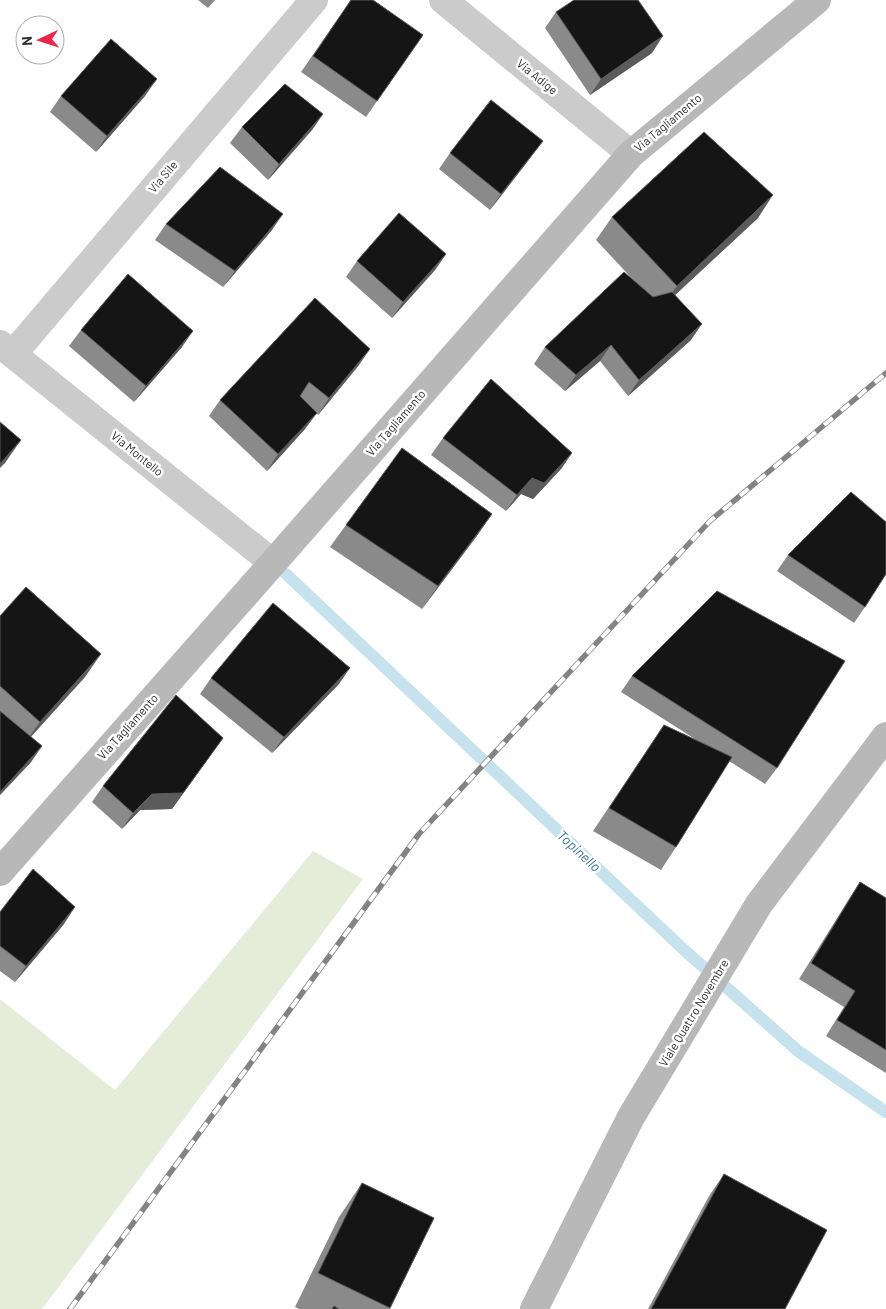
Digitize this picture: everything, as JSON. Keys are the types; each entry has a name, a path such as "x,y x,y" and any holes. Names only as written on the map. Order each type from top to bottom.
{"main road":[{"name":"Via Tagliamento","path":"0,872 631,154 817,0"},
{"name":"Viale Quattro Novembre","path":"534,1309 631,1117 759,904 886,736"}],"street":[{"name":"Via Sile","path":"6,349 314,0"},
{"name":"Via Adige","path":"443,0 631,154"},
{"name":"Via Montello","path":"6,349 273,563"}],"green space":[{"path":"313,851 363,879 42,1309 0,1309 0,999 115,1090"}],"building":[{"path":"351,0 373,0 423,35 377,101 313,56"},
{"path":"574,0 638,0 663,36 601,79 556,12"},
{"path":"111,39 157,79 107,136 61,96"},
{"path":"285,84 323,114 279,164 242,127"},
{"path":"491,100 543,141 501,194 450,153"},
{"path":"704,132 773,195 677,286 612,217"},
{"path":"220,167 283,214 235,271 166,224"},
{"path":"399,213 446,254 403,302 357,261"},
{"path":"624,272 653,297 672,292 702,324 639,380 611,345 576,375 545,347"},
{"path":"128,274 193,331 146,386 81,330"},
{"path":"315,298 370,349 329,398 309,382 300,396 317,413 278,454 220,400"},
{"path":"491,379 572,453 544,483 532,478 517,495 443,438"},
{"path":"0,422 21,440 0,464"},
{"path":"402,448 492,514 438,586 346,525"},
{"path":"851,492 886,522 886,574 865,607 788,555"},
{"path":"26,587 101,654 40,722 0,686 0,616"},
{"path":"717,591 845,661 777,768 632,676"},
{"path":"273,603 350,668 284,737 211,678"},
{"path":"176,695 223,738 183,793 152,794 133,813 103,786"},
{"path":"0,711 42,746 0,792"},
{"path":"664,725 732,757 676,847 609,808"},
{"path":"33,869 75,907 26,966 0,946 0,912"},
{"path":"860,882 886,898 886,1050 837,1020 855,991 811,963"},
{"path":"724,1174 827,1230 785,1309 651,1309"},
{"path":"362,1183 434,1218 390,1308 318,1273"}],"waterway":[{"name":"Topinello","path":"286,574 682,948 798,1051 886,1112"}],"railway":[{"path":"70,1309 419,834 710,521 886,373"}]}
